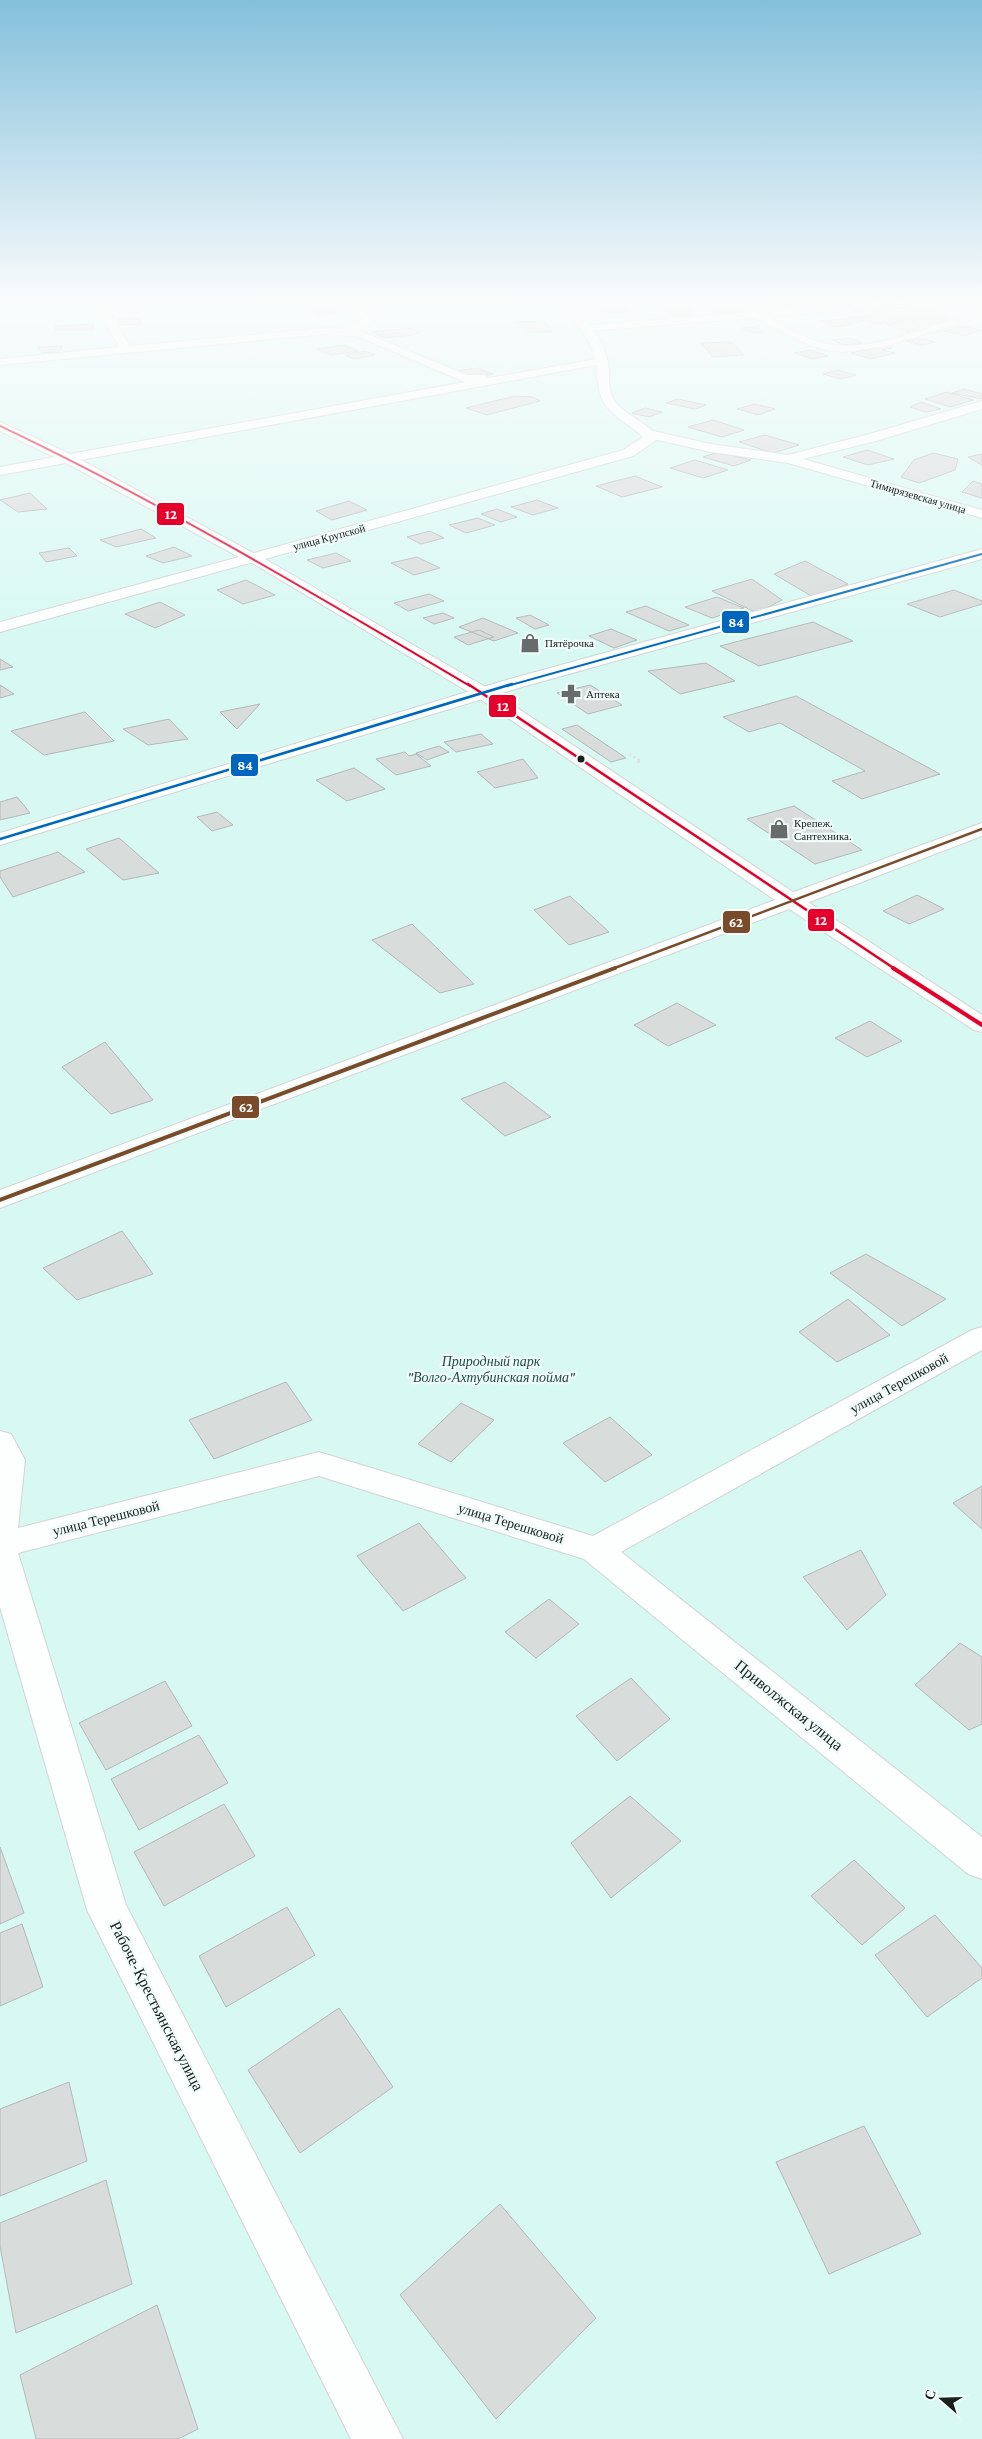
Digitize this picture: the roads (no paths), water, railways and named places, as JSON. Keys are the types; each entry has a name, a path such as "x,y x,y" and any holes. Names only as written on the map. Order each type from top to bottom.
{"street":[{"path":"0,471 315,414"},
{"path":"620,414 649,434"},
{"path":"789,459 871,438 952,414"},
{"path":"0,426 66,458 252,558 483,693 791,902 982,1025"},
{"name":"Тимирязевская улица","path":"649,434 711,448 789,459 982,514"},
{"name":"улица Крупской","path":"0,627 628,453 647,442 650,438 649,434"},
{"path":"0,839 483,693 982,554"},
{"path":"0,1200 982,829"},
{"name":"улица Терешковой","path":"0,1546 320,1464 596,1550 982,1337"},
{"path":"0,1442 9,1460 0,1537"},
{"name":"Рабоче-Крестьянская улица","path":"0,1546 107,1910 378,2439"},
{"name":"Приволжская улица","path":"596,1550 982,1861"}],"place":[{"name":"Пятёрочка","path":"530,643"},
{"name":"Аптека","path":"571,694"},
{"name":"Крепеж. Сантехника.","path":"779,829"}],"park label":[{"name":"Природный парк \"Волго-Ахтубинская пойма\"","path":"491,1369"}]}
